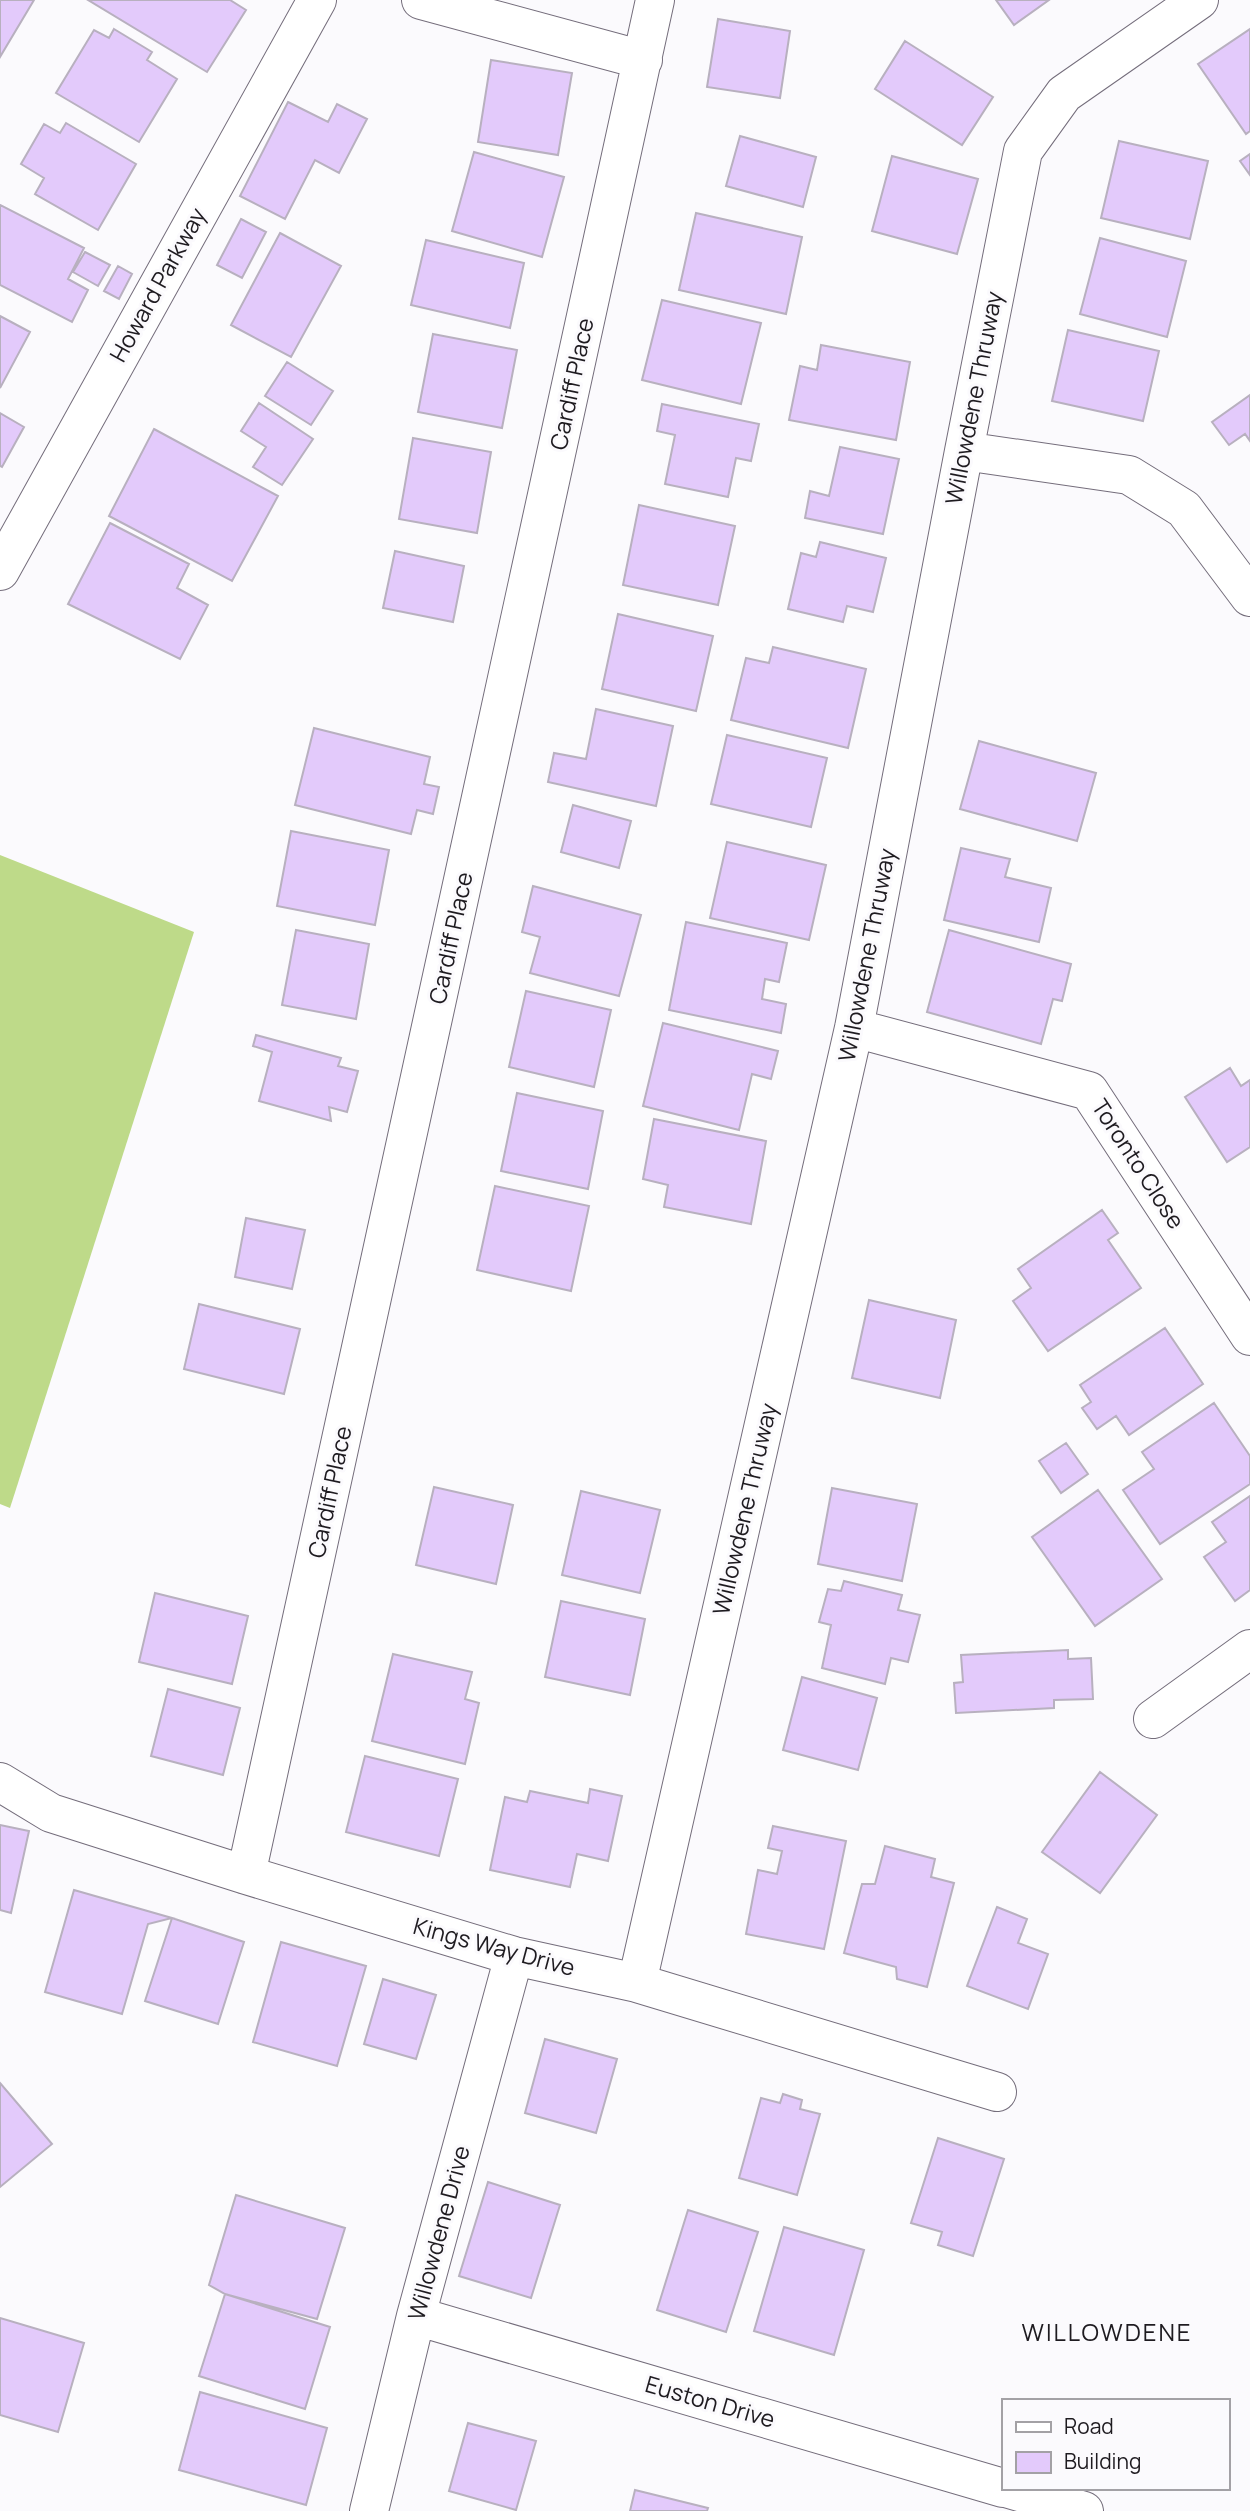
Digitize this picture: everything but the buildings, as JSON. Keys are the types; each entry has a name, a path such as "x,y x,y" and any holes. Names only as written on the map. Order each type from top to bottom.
{"street":[{"name":"Howard Parkway","path":"0,571 317,0"},
{"path":"421,0 643,60"},
{"name":"Cardiff Place","path":"246,1875 655,0"},
{"name":"Willowdene Thruway","path":"637,1983 854,1028 1023,151 1064,94 1199,0"},
{"path":"964,451 1129,475 1184,509 1250,597"},
{"name":"Toronto Close","path":"854,1028 1089,1091 1250,1336"},
{"path":"1153,1718 1250,1648"},
{"name":"Kings Way Drive","path":"0,1782 51,1813 246,1875 513,1956 637,1983 997,2092"},
{"name":"Willowdene Drive","path":"369,2511 416,2316 513,1956"},
{"name":"Euston Drive","path":"416,2316 1002,2487"},
{"name":"Euston Drive","path":"1011,2490 1084,2511"}],"green space":[{"path":"0,855 194,932 10,1508 0,1504"}],"district":[{"name":"WILLOWDENE","path":"1107,2333"}]}
